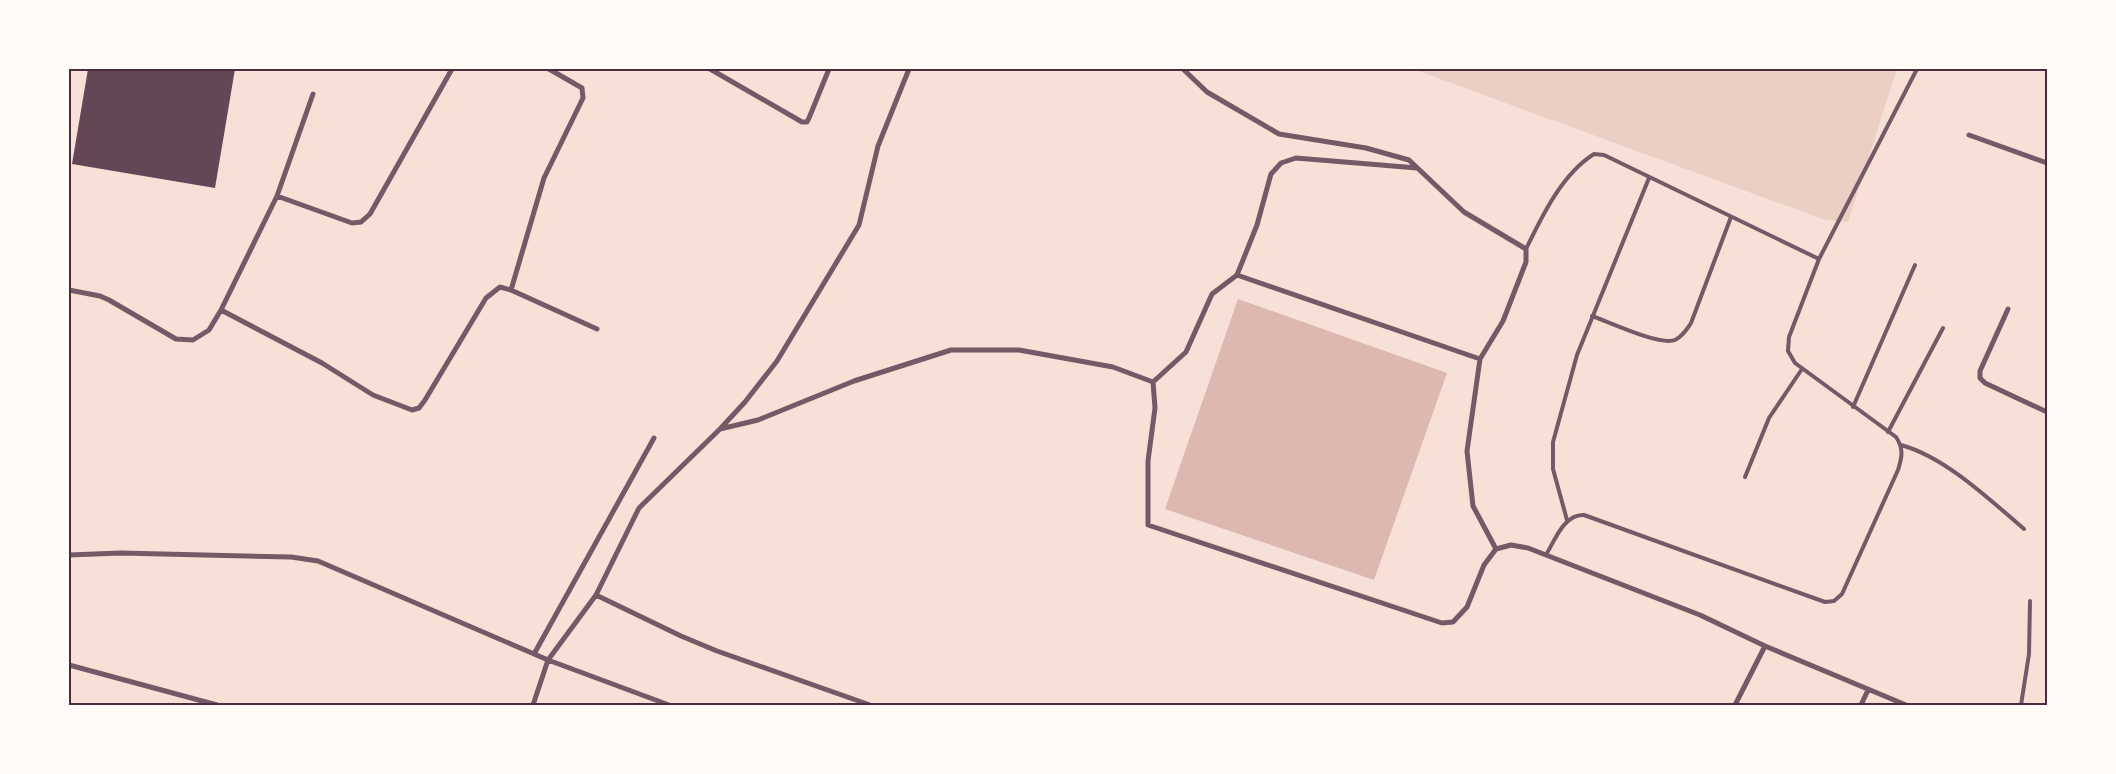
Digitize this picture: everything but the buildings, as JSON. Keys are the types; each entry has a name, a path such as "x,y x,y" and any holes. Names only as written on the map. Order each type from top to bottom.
{"street":[{"path":"277,196 352,223 361,222 370,214 452,69"},
{"path":"511,290 544,178 583,98 582,88 578,84 549,69"},
{"path":"710,69 802,122 807,122 830,69"},
{"path":"533,705 548,660 596,595 639,508 745,402 776,361 859,225 878,146 909,69"},
{"path":"1183,69 1206,92 1279,134 1366,148 1409,160 1464,212 1526,248 1526,262 1503,321 1480,359 1467,451 1473,506 1496,549"},
{"path":"69,290 100,296 109,300 176,339 192,340 209,330 221,310 277,196 313,94"},
{"path":"1969,135 2047,163"},
{"path":"1153,382 1186,352 1212,294 1237,275 1257,225 1272,174 1281,163 1296,158 1417,168"},
{"path":"1237,275 1480,359"},
{"path":"221,310 322,363 373,395 412,410 419,408 486,298 500,287 511,290 597,329"},
{"path":"2008,309 1980,371 1980,378 1985,383 2047,412"},
{"path":"720,429 758,420 854,381 951,350 1019,350 1113,367 1153,382"},
{"path":"1153,382 1155,408 1148,461 1148,525 1442,623 1453,622 1467,607 1484,564 1496,549 1511,545 1528,548 1700,615 1765,646 1906,705"},
{"path":"534,654 654,438"},
{"path":"69,555 122,553 281,557 318,561 548,660 669,705"},
{"path":"596,595 681,636 717,651 870,705"},
{"path":"1735,705 1765,646"},
{"path":"69,665 217,705"},
{"path":"1861,705 1868,690"}],"lane":[{"path":"1917,69 1819,259 1789,337 1788,351 1794,363 1888,432 1901,445 1925,453 1980,492 2024,529"},
{"path":"1526,248 1552,197 1585,159 1594,154 1604,156 1819,259"},
{"path":"1567,520 1553,469 1553,442 1577,355 1649,178"},
{"path":"1592,316 1661,341 1674,340 1683,334 1691,323 1731,217"},
{"path":"1853,406 1915,265"},
{"path":"1888,432 1943,328"},
{"path":"1745,477 1769,418 1802,369"},
{"path":"1546,555 1567,520 1576,515 1595,518 1825,602 1834,601 1842,594 1848,584 1894,479 1903,455 1901,445"},
{"path":"2021,705 2029,654 2030,601"}],"shaded area":[{"path":"1413,69 1897,69 1848,222 1822,219"},
{"path":"1238,299 1447,373 1374,580 1165,509"}]}
